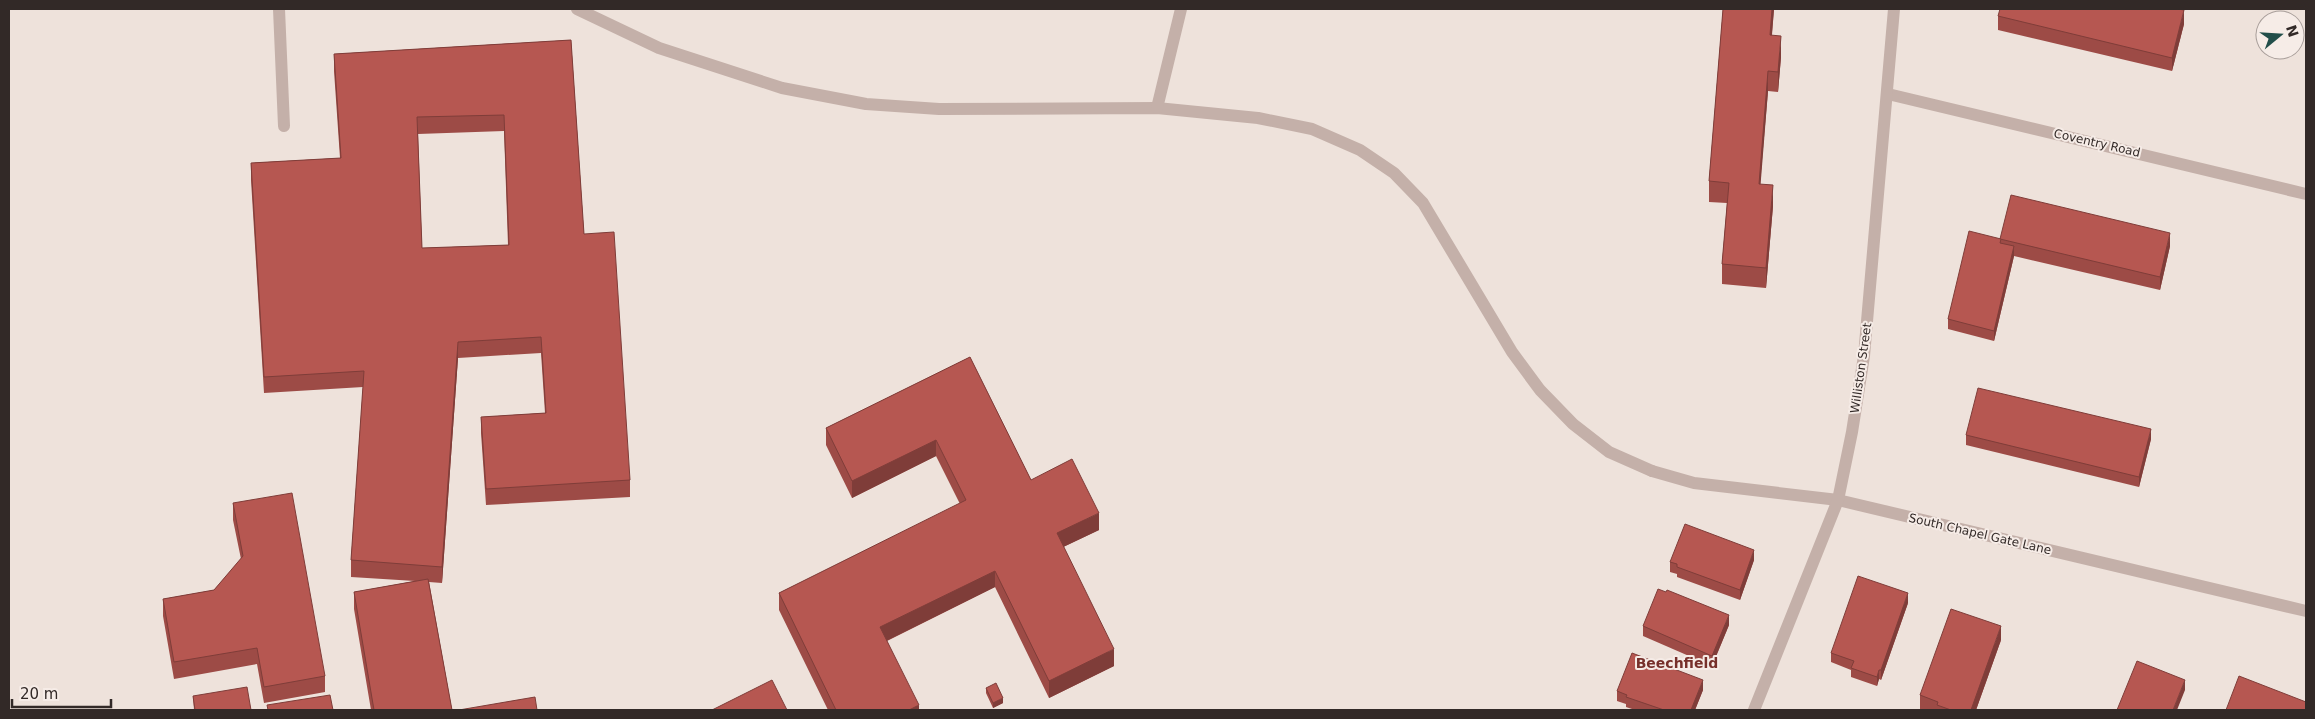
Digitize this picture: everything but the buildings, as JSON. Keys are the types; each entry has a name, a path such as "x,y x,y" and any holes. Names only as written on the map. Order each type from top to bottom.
{"street":[{"path":"279,9 284,126"},
{"name":"South Chapel Gate Lane","path":"577,9 669,51 782,88 866,104 939,110 1156,108 1258,118 1312,129 1360,150 1394,172 1423,203 1512,352 1540,390 1573,424 1609,452 1652,472 1694,483 1838,500 2306,611"},
{"path":"1156,108 1181,9"},
{"name":"Williston Street","path":"1754,710 1838,500 1852,432 1864,356 1894,9"},
{"name":"Coventry Road","path":"1888,94 2306,194"}],"district":[{"name":"Beechfield","path":"1677,663"}]}
